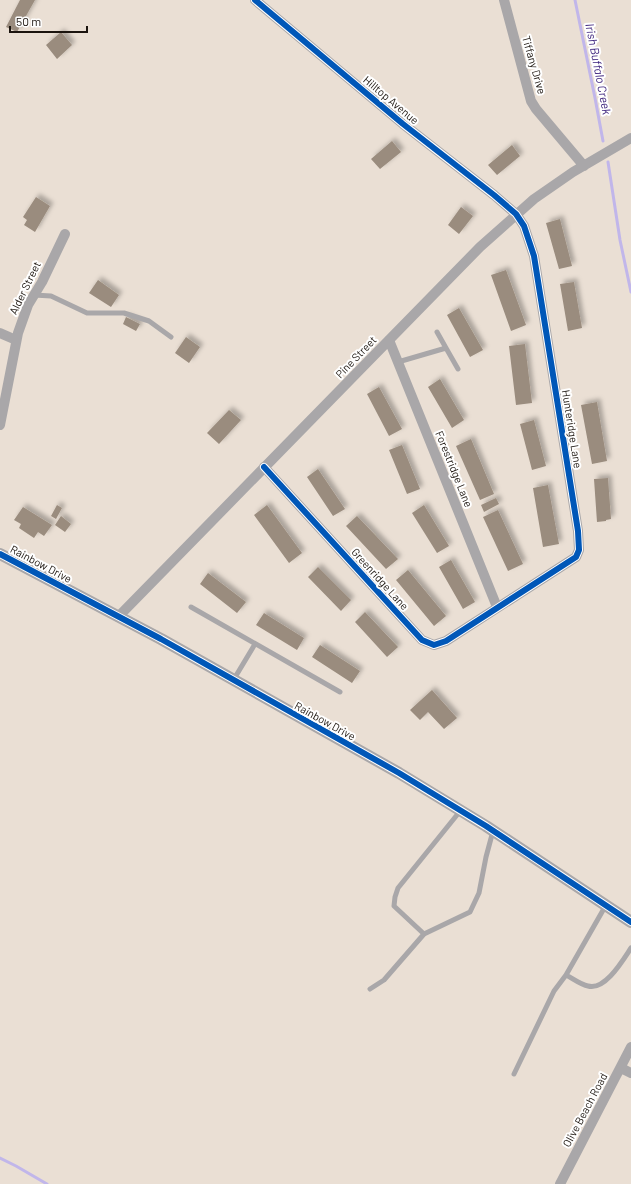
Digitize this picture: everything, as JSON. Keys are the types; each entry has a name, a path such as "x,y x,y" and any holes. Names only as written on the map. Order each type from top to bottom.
{"street":[{"name":"Hilltop Avenue","path":"254,0 403,124 494,194 516,214"},
{"name":"Tiffany Drive","path":"504,0 531,101 584,166"},
{"name":"Pine Street","path":"118,617 480,247 534,199 584,166 631,138"},
{"name":"Hunteridge Lane","path":"497,607 576,557 579,550 577,523 534,256 524,226 516,214"},
{"name":"Alder Street","path":"0,425 16,340 28,305 42,282 65,234"},
{"path":"0,333 16,340"},
{"name":"Forestridge Lane","path":"389,340 497,607"},
{"name":"Greenridge Lane","path":"264,468 422,640 434,645 446,640 497,607"},
{"name":"Rainbow Drive","path":"0,554 233,680 393,770 493,830 631,922"},
{"name":"Olive Beach Road","path":"560,1184 631,1047"},
{"path":"621,1068 631,1073"}],"lane":[{"path":"34,295 51,296 87,313 124,313 149,321 171,337"},
{"path":"437,332 458,369"},
{"path":"398,362 446,348"},
{"path":"191,607 340,692"},
{"path":"233,680 255,644"},
{"path":"424,934 394,906 395,898 398,888 461,810"},
{"path":"370,989 384,980 424,934 470,912 479,893 493,830"},
{"path":"514,1074 554,991 566,975 606,905"},
{"path":"566,975 589,987 599,985 607,980 631,948"}],"building":[{"path":"20,0 35,0 17,32 6,27"},
{"path":"61,32 72,45 57,59 46,45"},
{"path":"392,141 401,152 380,169 371,159"},
{"path":"512,145 520,156 497,175 488,165"},
{"path":"36,197 50,206 35,232 24,225 27,220 23,217"},
{"path":"461,207 473,216 459,234 448,225"},
{"path":"560,219 572,266 559,269 546,223"},
{"path":"506,270 526,325 511,331 491,275"},
{"path":"98,280 119,295 111,307 89,293"},
{"path":"574,282 582,328 568,331 560,284"},
{"path":"459,308 483,350 470,357 447,315"},
{"path":"126,317 140,324 136,331 123,324"},
{"path":"186,337 200,347 189,363 175,353"},
{"path":"525,344 532,403 516,405 509,346"},
{"path":"440,379 464,420 452,428 428,387"},
{"path":"379,387 402,429 389,436 367,394"},
{"path":"597,402 607,461 592,464 581,405"},
{"path":"229,410 241,420 219,444 207,433"},
{"path":"534,420 546,466 532,470 520,424"},
{"path":"471,439 494,494 480,500 456,446"},
{"path":"402,445 420,489 407,494 389,450"},
{"path":"318,469 345,509 333,516 307,477"},
{"path":"608,478 611,519 597,522 594,479"},
{"path":"548,485 559,544 543,547 533,488"},
{"path":"496,498 499,504 484,512 481,505"},
{"path":"57,505 62,508 56,519 51,516"},
{"path":"267,505 302,553 289,563 254,515"},
{"path":"424,505 449,546 437,553 412,513"},
{"path":"23,507 52,525 44,536 38,532 34,538 19,528 21,524 14,520"},
{"path":"498,510 523,564 508,571 483,517"},
{"path":"61,516 71,524 65,532 55,525"},
{"path":"357,516 398,559 386,569 346,526"},
{"path":"451,560 475,602 463,609 439,567"},
{"path":"318,567 351,600 341,611 308,577"},
{"path":"408,570 446,616 434,626 396,580"},
{"path":"208,573 246,602 237,613 200,584"},
{"path":"365,612 398,647 387,657 355,622"},
{"path":"264,613 304,638 297,650 256,625"},
{"path":"320,645 360,671 352,683 312,657"},
{"path":"432,690 457,718 444,729 428,712 420,720 410,710"}],"waterway":[{"name":"Irish Buffalo Creek","path":"575,0 603,141"},
{"name":"Irish Buffalo Creek","path":"608,162 620,240 631,292"},
{"path":"0,1158 47,1184"}],"cycle path":[{"path":"255,0 403,124 494,195 516,214 524,226 534,256 578,531 579,550 576,557 446,641 434,645 422,640 264,467"},
{"path":"0,554 161,639 399,773 486,826 631,922"}]}
